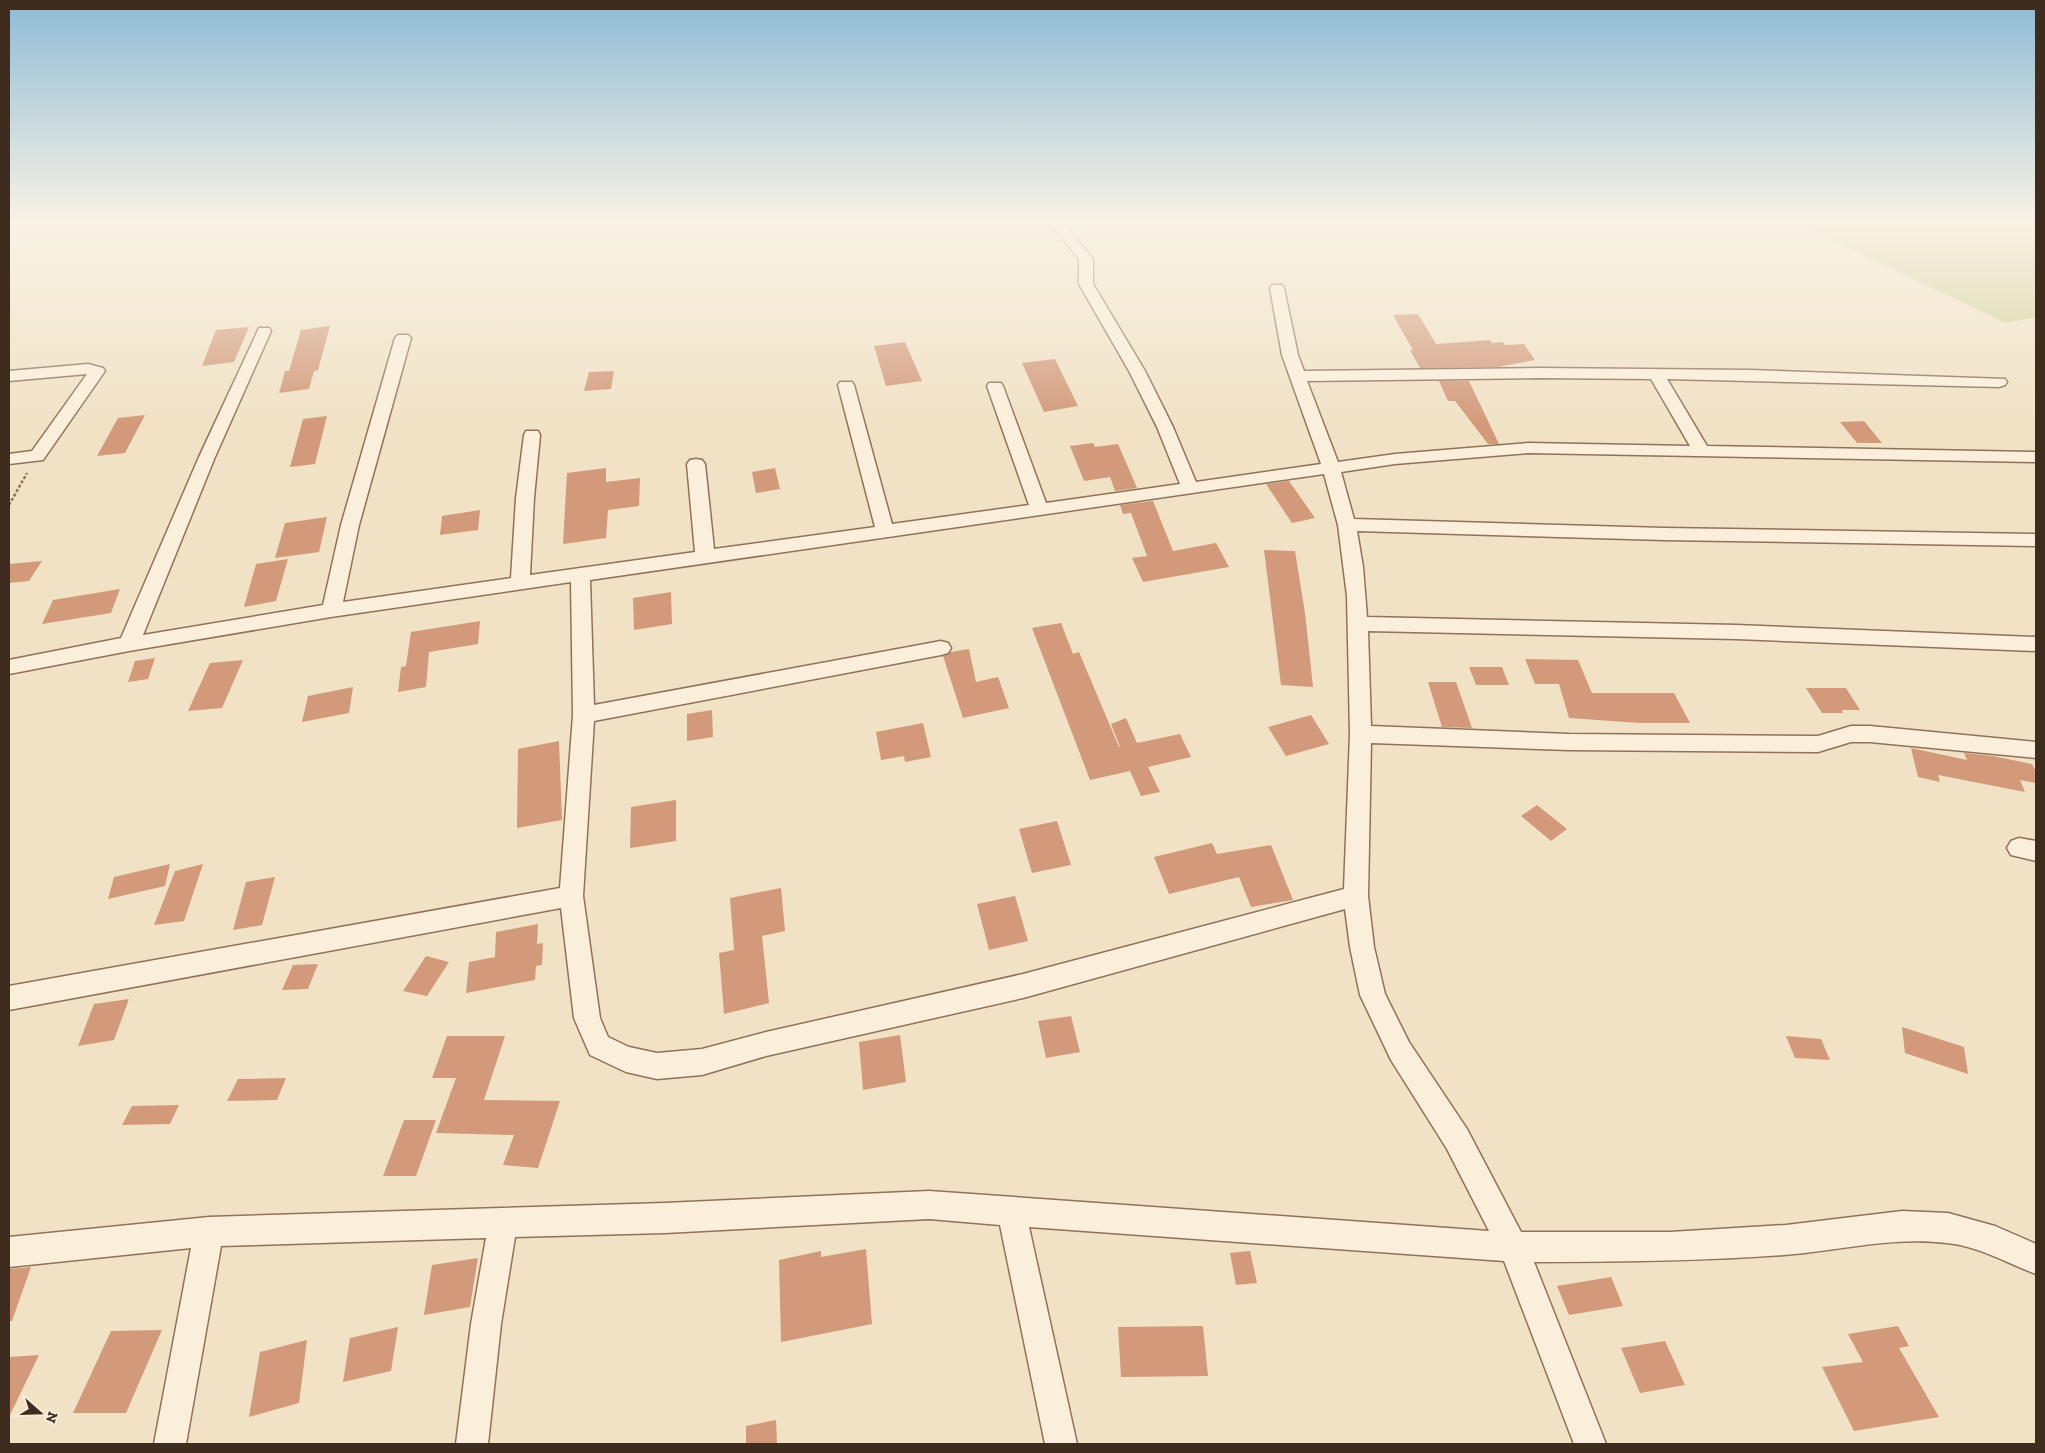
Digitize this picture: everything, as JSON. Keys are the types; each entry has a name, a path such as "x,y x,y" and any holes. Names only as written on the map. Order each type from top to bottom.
{"street":[{"path":"1089,290 1137,371 1165,427 1190,488"},
{"path":"1277,290 1288,346 1297,376 1331,467 1347,525 1355,577 1361,734 1356,896 1362,947 1373,994 1400,1051 1457,1139 1513,1247 1590,1444"},
{"path":"128,644 207,457 264,331"},
{"path":"331,610 350,525 402,338"},
{"path":"9,376 88,369 97,370 37,456 9,459"},
{"path":"1297,376 1539,373 1750,375 1999,382"},
{"path":"1656,374 1701,450"},
{"path":"846,385 884,532"},
{"path":"995,386 1040,510"},
{"path":"520,583 525,498 532,435"},
{"path":"9,667 128,644 331,610 1331,467 1413,457 1528,448 2036,457"},
{"path":"696,464 705,556"},
{"path":"1347,525 1664,534 2036,540"},
{"path":"580,574 584,715 571,896 586,1018 599,1046 626,1059 657,1066 702,1062 784,1040 1023,986 1356,896"},
{"path":"1358,624 1736,632 2036,644"},
{"path":"584,715 941,648"},
{"path":"1361,734 1569,742 1708,744 1818,744 1851,734 1870,734 2036,750"},
{"path":"9,998 571,896"},
{"path":"9,1252 209,1232 665,1218 929,1205 1513,1247 1670,1247 1786,1240 1902,1226 1948,1228 1995,1241 2036,1259"},
{"path":"1011,1210 1061,1444"},
{"path":"472,1444 486,1324 503,1224"},
{"path":"170,1444 209,1232"}],"path":[{"path":"9,506 37,456"}],"green space":[{"path":"1936,290 2036,290 2036,317 2005,323"}],"building":[{"path":"1418,314 1436,344 1490,340 1492,343 1503,342 1505,345 1524,344 1535,360 1498,367 1420,368 1410,350 1413,350 1393,315"},
{"path":"330,326 318,370 314,371 309,389 279,393 285,371 289,371 301,330"},
{"path":"249,327 234,362 202,366 216,330"},
{"path":"905,342 922,381 886,386 874,346"},
{"path":"1055,359 1078,406 1044,412 1022,363"},
{"path":"614,371 611,389 584,391 589,372"},
{"path":"1439,381 1469,381 1499,444 1488,444 1455,401 1448,401"},
{"path":"145,415 125,453 97,456 118,418"},
{"path":"327,416 315,464 290,467 303,419"},
{"path":"1864,421 1882,443 1857,443 1840,422"},
{"path":"1093,443 1095,447 1118,444 1137,488 1115,491 1110,477 1084,481 1070,446"},
{"path":"606,468 606,482 640,478 639,506 608,510 606,538 563,544 567,473"},
{"path":"775,468 780,489 756,493 752,472"},
{"path":"1289,481 1315,518 1292,523 1266,484"},
{"path":"1153,501 1173,551 1216,543 1229,567 1143,582 1132,558 1147,556 1131,513 1123,514 1120,505"},
{"path":"480,510 478,530 440,535 442,516"},
{"path":"327,517 319,552 275,558 285,523"},
{"path":"1264,550 1295,551 1305,613 1313,687 1281,685"},
{"path":"288,559 276,601 244,607 256,564"},
{"path":"42,561 29,581 9,583 9,564"},
{"path":"120,589 111,613 42,624 53,600"},
{"path":"671,592 672,624 634,630 633,598"},
{"path":"480,621 478,644 429,652 426,687 398,692 401,667 406,666 411,632"},
{"path":"1061,623 1073,654 1079,652 1119,747 1111,724 1126,718 1137,743 1180,734 1191,757 1148,767 1160,792 1141,796 1130,771 1090,780 1032,628"},
{"path":"969,649 976,682 998,677 1009,708 963,718 943,656 951,652"},
{"path":"155,658 148,679 128,682 135,661"},
{"path":"1525,659 1578,660 1592,693 1674,693 1690,723 1640,723 1569,718 1559,684 1535,684"},
{"path":"243,660 222,708 188,711 210,663"},
{"path":"1469,667 1502,667 1509,685 1476,685"},
{"path":"1428,682 1456,682 1472,728 1442,727"},
{"path":"353,687 349,713 302,722 308,696"},
{"path":"1806,688 1846,688 1860,710 1842,710 1843,713 1822,713"},
{"path":"712,710 713,737 687,741 687,714"},
{"path":"1311,715 1329,744 1286,756 1268,727"},
{"path":"923,723 931,757 905,762 904,756 881,760 876,732"},
{"path":"559,741 562,820 517,828 518,749"},
{"path":"1911,748 1967,760 1964,753 1993,756 2032,764 2036,772 2036,783 2020,780 2025,792 1938,775 1940,782 1918,777"},
{"path":"676,800 676,841 630,848 631,807"},
{"path":"1537,805 1567,829 1551,841 1521,816"},
{"path":"1057,821 1071,865 1032,873 1019,829"},
{"path":"1212,843 1217,854 1271,845 1293,900 1251,907 1239,877 1169,894 1154,857"},
{"path":"170,864 165,886 108,899 114,877"},
{"path":"203,864 184,921 154,925 175,871"},
{"path":"275,877 262,925 233,930 246,882"},
{"path":"781,888 785,931 762,936 769,1003 724,1014 719,953 734,950 730,898"},
{"path":"1015,896 1028,941 989,950 977,904"},
{"path":"538,924 537,944 543,943 542,965 536,966 535,980 466,993 469,962 495,957 496,932"},
{"path":"426,956 449,962 427,996 403,991"},
{"path":"318,964 308,989 282,990 293,965"},
{"path":"129,999 114,1040 78,1046 94,1004"},
{"path":"1071,1016 1080,1052 1046,1058 1038,1021"},
{"path":"1902,1027 1964,1047 1968,1074 1905,1053"},
{"path":"900,1035 906,1082 863,1090 859,1042"},
{"path":"447,1036 505,1036 484,1100 560,1101 538,1168 503,1165 514,1135 436,1133 456,1078 432,1078"},
{"path":"1786,1036 1821,1039 1830,1060 1795,1058"},
{"path":"286,1078 277,1100 227,1101 238,1079"},
{"path":"179,1105 170,1124 122,1125 132,1106"},
{"path":"404,1120 436,1120 416,1176 383,1176"},
{"path":"866,1249 872,1324 781,1342 779,1260 821,1251 821,1257"},
{"path":"1250,1251 1257,1283 1236,1285 1230,1253"},
{"path":"478,1258 470,1307 424,1315 432,1265"},
{"path":"31,1267 12,1321 9,1321 9,1269"},
{"path":"1611,1277 1623,1306 1569,1315 1557,1286"},
{"path":"1203,1326 1208,1376 1121,1377 1118,1327"},
{"path":"1898,1326 1909,1346 1899,1348 1939,1417 1854,1431 1822,1367 1863,1362 1848,1334"},
{"path":"398,1327 391,1371 343,1382 350,1338"},
{"path":"162,1330 126,1413 73,1413 111,1331"},
{"path":"307,1340 299,1403 249,1417 260,1352"},
{"path":"1665,1341 1685,1385 1640,1393 1621,1348"},
{"path":"39,1355 9,1417 9,1357"},
{"path":"776,1420 777,1444 746,1444 746,1426"}]}
